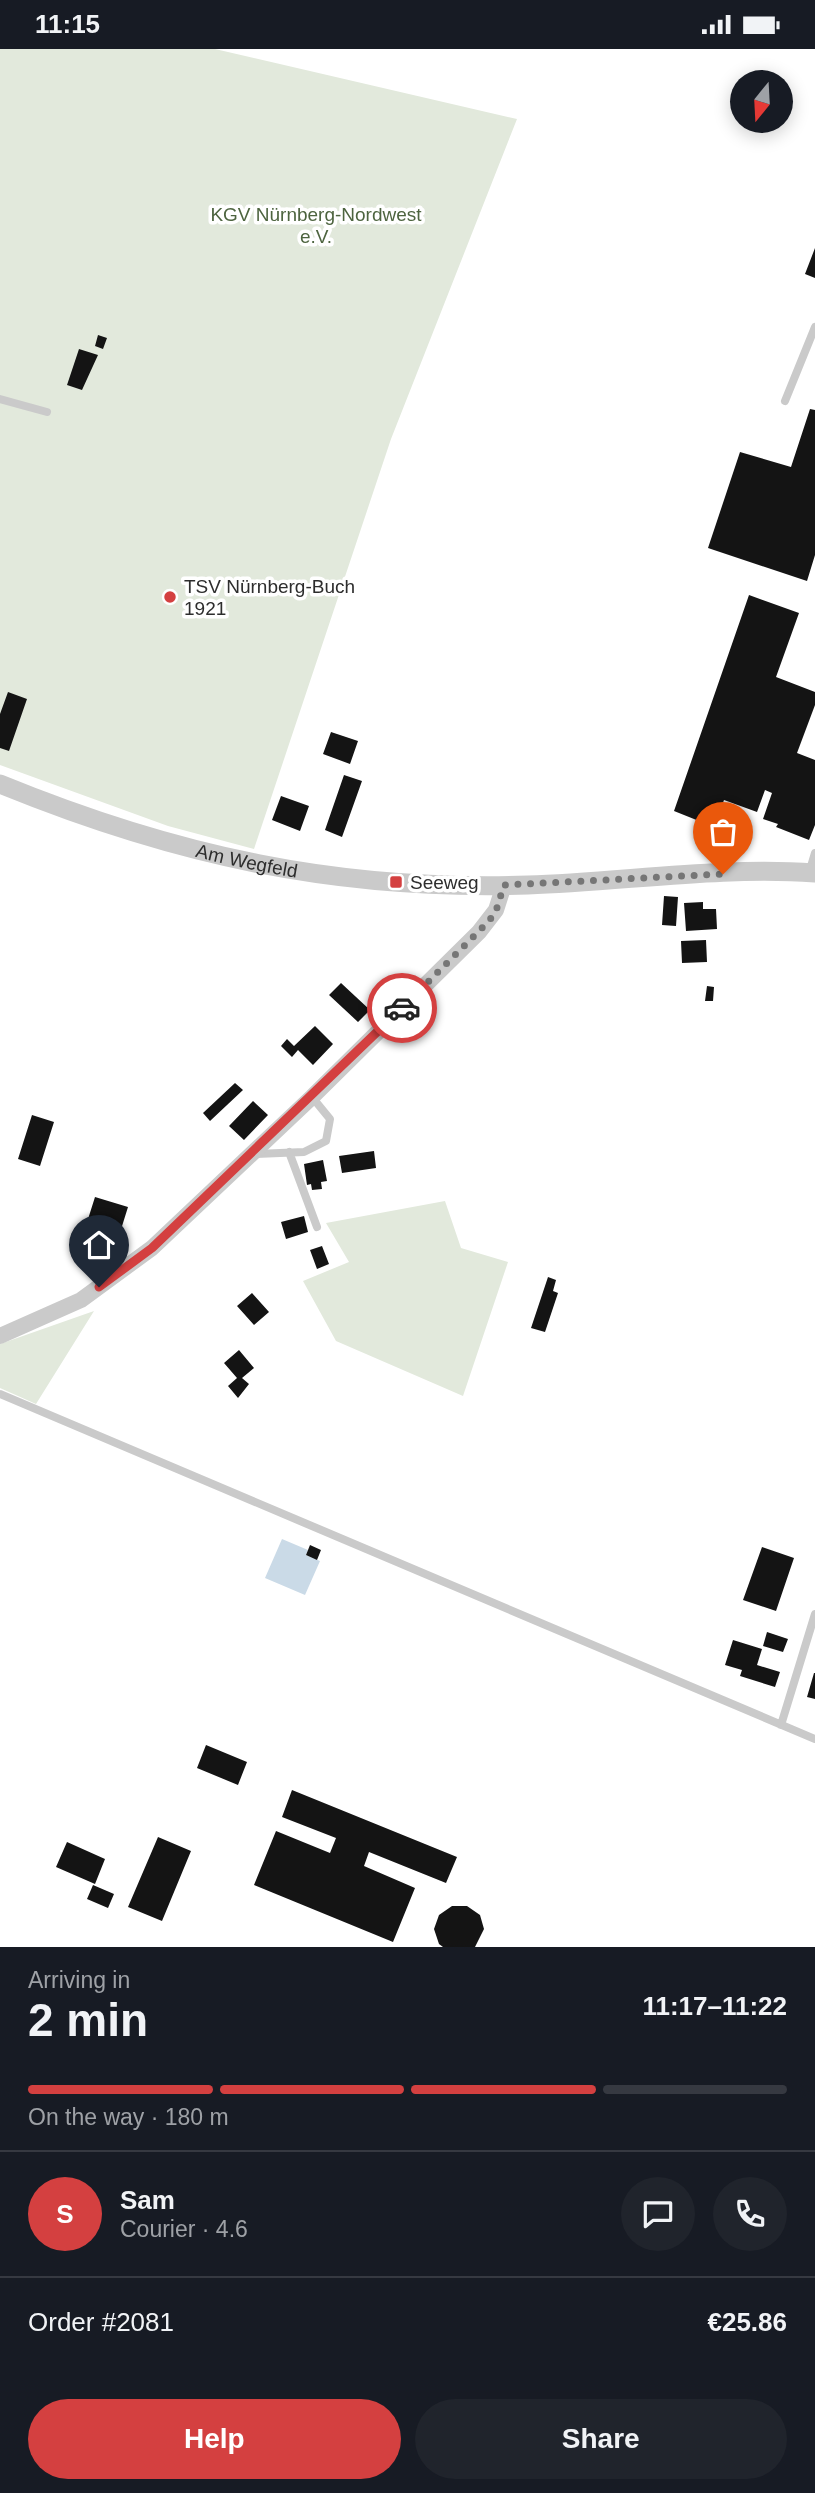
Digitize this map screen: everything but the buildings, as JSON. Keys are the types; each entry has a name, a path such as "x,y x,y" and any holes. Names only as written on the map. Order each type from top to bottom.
{"street":[{"name":"Am Wegfeld","path":"0,784 117,827 264,867 371,880 504,885 723,874 812,873"},
{"path":"0,1336 81,1300 152,1248 312,1097 479,932 496,911 504,885"}],"lane":[{"path":"785,401 815,327"},
{"path":"0,399 47,412"},
{"path":"812,873 815,853"},
{"path":"253,1154 303,1152 326,1141 330,1119 312,1097"},
{"path":"289,1152 317,1227"},
{"path":"0,1394 815,1739"},
{"path":"781,1725 815,1615"}],"green space":[{"name":"KGV Nürnberg-Nordwest e.V.","path":"0,49 215,49 517,119 391,439 254,849 168,826 0,765"},
{"path":"445,1201 461,1248 508,1262 463,1396 336,1341 303,1281 349,1262 326,1223"},
{"path":"94,1311 36,1404 0,1388 0,1344"}],"water":[{"path":"282,1539 308,1550 306,1555 320,1561 305,1595 265,1578"}],"way so far":[{"path":"402,1008 489,921 501,899 504,885 723,874"}],"place":[{"name":"TSV Nürnberg-Buch 1921","path":"170,597"},
{"name":"Seeweg","path":"396,882"}],"route":[{"path":"99,1287 152,1248 402,1008"}]}
